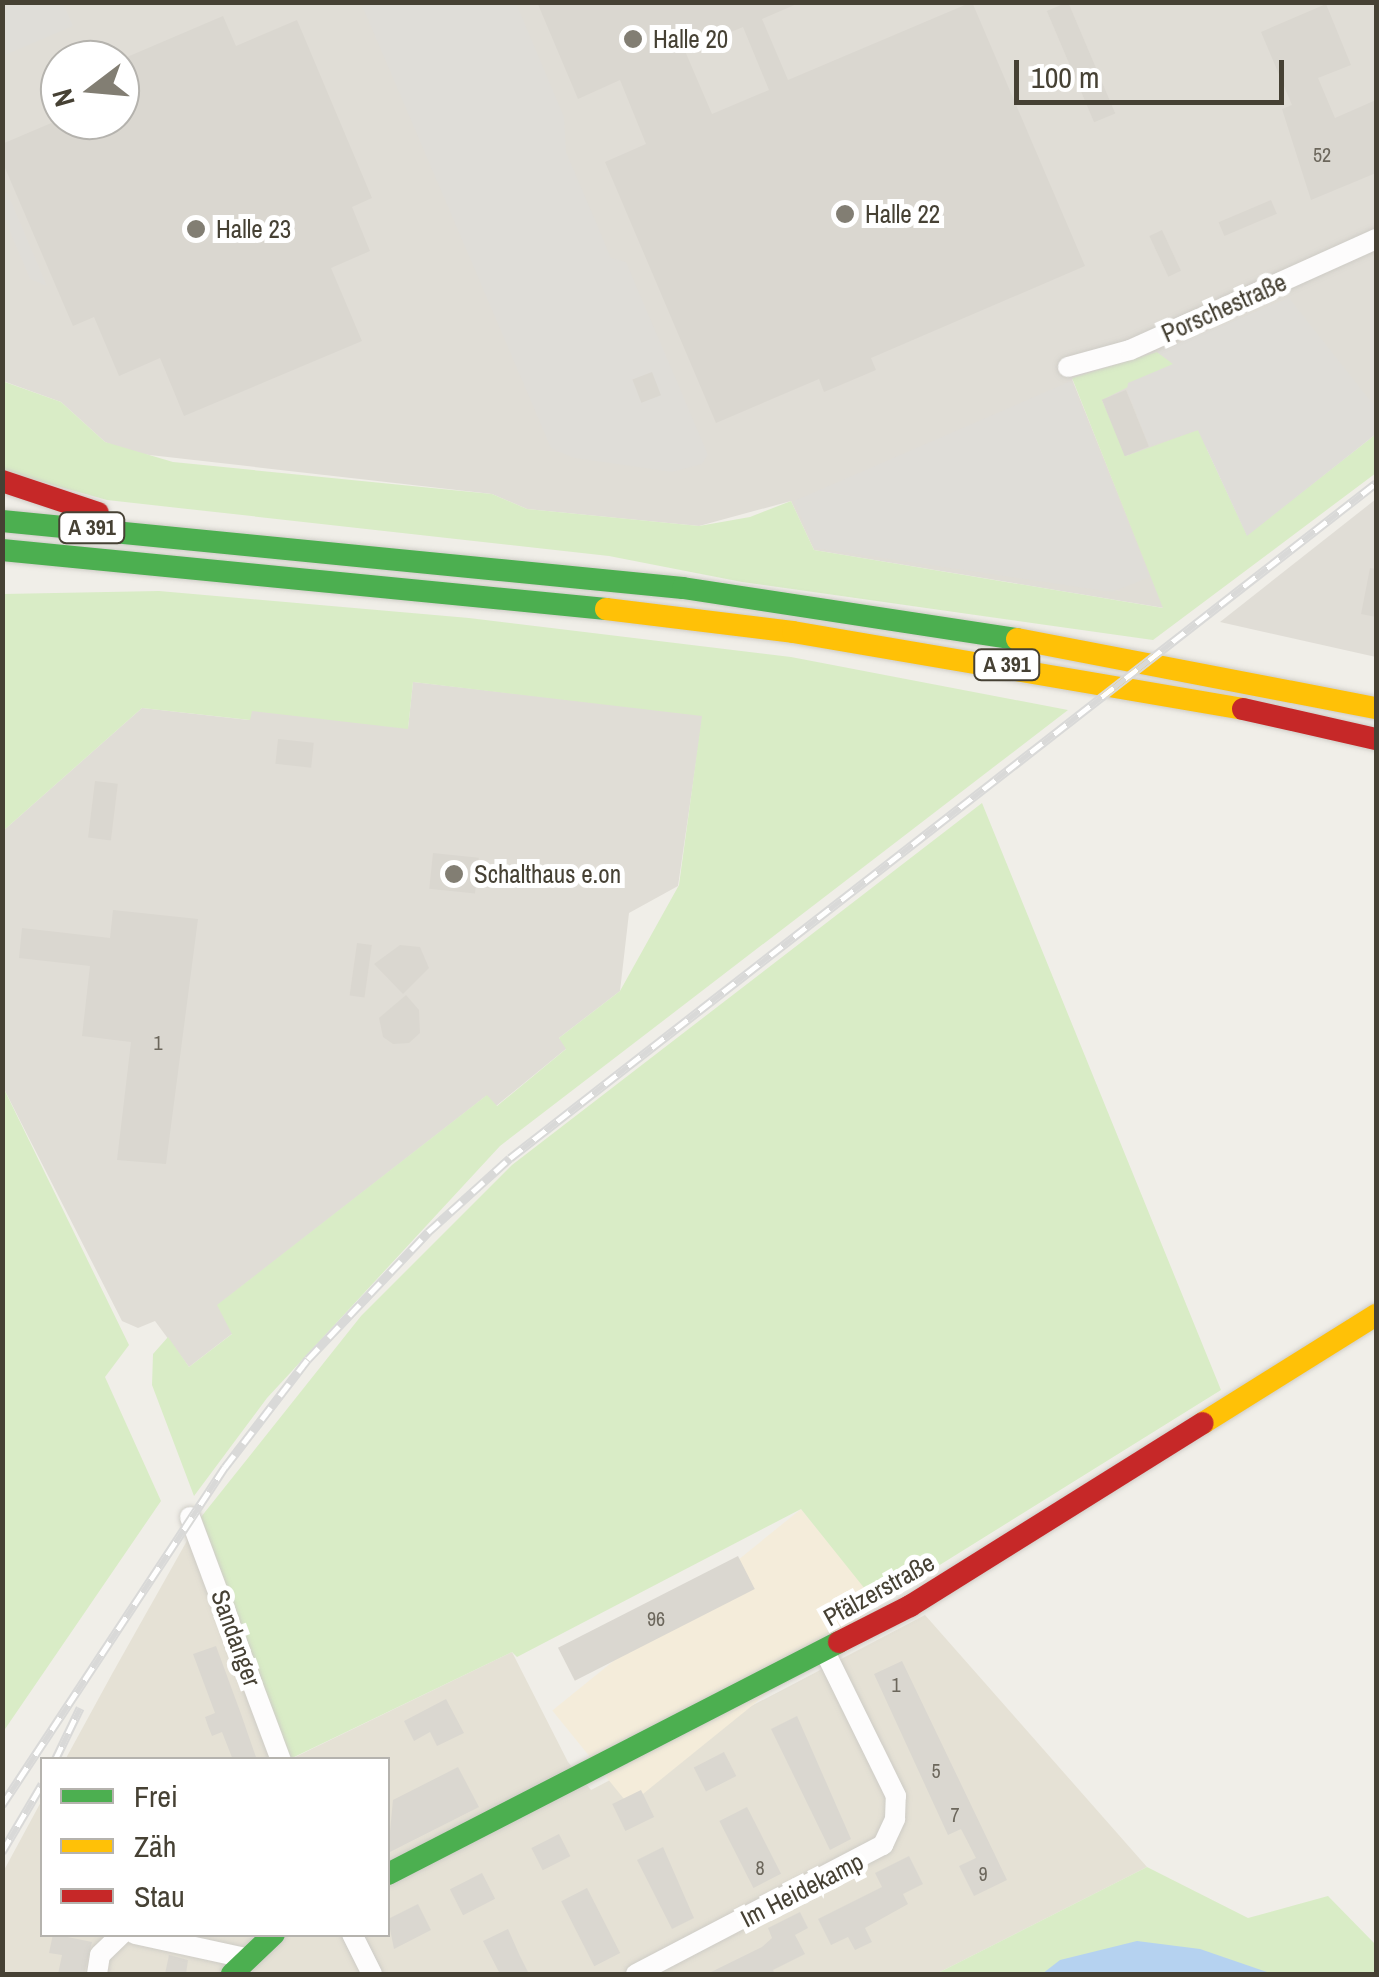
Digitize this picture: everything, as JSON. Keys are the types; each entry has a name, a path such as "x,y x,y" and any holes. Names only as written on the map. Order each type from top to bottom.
{"main road":[{"path":"2,481 182,536"},
{"name":"A 391","path":"2,521 182,536 782,602 1175,666 1376,708"},
{"name":"A 391","path":"2,550 793,632 1216,703 1376,739"},
{"path":"2,574 181,566"},
{"name":"Pfälzerstraße","path":"390,1873 825,1652 954,1580 1376,1315"},
{"path":"238,1966 271,1937"}],"street":[{"name":"Porschestraße","path":"1068,367 1130,350 1376,239"},
{"name":"Sandanger","path":"190,1516 280,1757"},
{"name":"Im Heidekamp","path":"636,1974 883,1845 896,1819 896,1796 825,1652"},
{"path":"97,1974 100,1955 119,1937"},
{"path":"145,1937 238,1966"},
{"path":"354,1937 372,1974"}],"shaded area":[{"path":"3,2 63,3 73,26 3,56"},
{"path":"2,3 1376,3 1376,434 1125,456 1102,400 1072,379 1164,608 814,550 791,501 699,526 527,509 492,494 132,453 105,442 61,402 3,381"},
{"path":"361,3 516,3 564,117 566,152 611,258 626,262 708,455 702,464 672,472 574,458 551,448"},
{"path":"3,191 8,194 47,286 30,279 3,215"},
{"path":"1289,298 1376,408 1376,434 1247,536 1198,430 1149,446 1127,390 1128,383 1173,364 1157,352"},
{"path":"1071,381 1150,577 1112,592 815,548 794,501"},
{"path":"1376,499 1376,657 1220,622"},
{"path":"413,682 703,715 678,886 629,913 620,991 559,1038 567,1048 496,1106 486,1096 218,1305 233,1333 189,1367 155,1321 138,1328 122,1321 3,1087 3,831 142,708 249,720 251,710 408,728"},
{"path":"801,1509 878,1604 629,1805 552,1710"},
{"path":"188,1539 269,1757 67,1757"},
{"path":"925,1615 1147,1867 936,1974 3,1974 3,1872 40,1804 40,1937 390,1937 390,1757 295,1757 512,1652 568,1762 591,1790"}],"green space":[{"path":"1157,352 1174,364 1102,400 1126,456 1198,430 1247,535 1376,434 1376,473 1153,640 742,582 609,556 107,500 3,471 2,381 61,402 105,442 173,462 492,494 527,509 699,526 750,517 791,501 814,550 1163,608 1072,378"},
{"path":"159,591 469,618 791,657 1068,710 500,1146 267,1398 194,1496 152,1385 153,1354 168,1337 189,1367 232,1334 217,1305 487,1095 497,1106 566,1049 559,1038 620,991 679,885 702,716 413,682 408,729 252,711 250,720 142,708 3,831 3,594"},
{"path":"982,803 1221,1390 877,1604 801,1509 517,1657 512,1652 289,1757 201,1517 361,1316 512,1165"},
{"path":"3,1087 129,1345 105,1377 161,1501 3,1732"},
{"path":"1147,1867 1248,1918 1328,1896 1376,1945 1376,1974 936,1974"}],"water":[{"path":"1137,1941 1200,1949 1273,1974 1042,1974 1060,1960"}],"building":[{"name":"Halle 22","path":"537,2 799,3 762,19 788,80 972,2 1085,266 871,358 876,370 824,392 819,379 716,423 605,162 646,144 620,80 578,99","holes":["743,27 769,90 712,114 685,51"]},
{"path":"1068,2 1115,113 1094,122 1047,11"},
{"path":"1326,4 1351,65 1318,78 1335,118 1376,100 1376,173 1311,200 1282,109 1292,105 1261,32"},
{"name":"Halle 23","path":"223,16 236,46 297,20 372,198 352,207 370,251 331,268 362,341 184,416 160,358 119,376 94,317 73,326 2,161 2,144 40,128 40,140 140,140 140,51"},
{"path":"1271,200 1277,214 1224,236 1219,222"},
{"path":"1162,230 1181,271 1168,277 1149,236"},
{"path":"652,372 661,395 641,403 632,380"},
{"path":"1126,390 1149,447 1125,456 1102,400"},
{"path":"1370,568 1376,569 1376,617 1361,614"},
{"path":"278,739 314,743 311,768 275,764"},
{"path":"95,781 118,784 111,840 88,838"},
{"name":"Schalthaus e.on","path":"433,853 479,858 475,894 429,889"},
{"path":"113,910 198,919 166,1164 117,1160 131,1042 82,1036 90,966 19,958 22,928 110,938"},
{"path":"357,943 372,945 364,998 350,995"},
{"path":"400,945 420,947 429,968 403,994 374,964"},
{"path":"406,995 419,1010 420,1033 409,1043 393,1044 383,1037 379,1018"},
{"path":"738,1556 755,1589 575,1681 558,1648"},
{"path":"216,1646 256,1757 232,1757 222,1732 212,1736 205,1717 215,1713 193,1654"},
{"path":"902,1661 1007,1880 974,1896 959,1866 976,1858 961,1829 948,1835 874,1674"},
{"path":"446,1699 464,1733 437,1746 430,1732 414,1741 404,1721"},
{"path":"797,1716 851,1839 830,1850 771,1729"},
{"path":"724,1752 736,1776 706,1791 694,1767"},
{"path":"458,1767 479,1807 390,1852 393,1800"},
{"path":"641,1790 654,1817 625,1831 612,1804"},
{"path":"747,1807 781,1874 753,1888 719,1821"},
{"path":"559,1834 570,1856 543,1870 531,1848"},
{"path":"663,1847 694,1918 672,1929 637,1860"},
{"path":"909,1856 923,1884 903,1894 908,1904 865,1928 872,1942 855,1950 848,1937 831,1945 818,1919 882,1887 875,1873"},
{"path":"482,1873 495,1899 463,1915 450,1889"},
{"path":"587,1888 620,1953 594,1966 561,1901"},
{"path":"418,1904 431,1930 394,1949 390,1918"},
{"path":"800,1912 808,1928 795,1935 805,1954 773,1970 775,1974 707,1974 762,1947 772,1938 768,1928"},
{"path":"508,1929 529,1974 500,1974 483,1941"},
{"path":"52,1937 92,1942 84,1974 58,1974 62,1955 49,1953"},
{"path":"169,1955 188,1960 186,1974 165,1974"}],"railway":[{"path":"2,1805 225,1467 308,1359 428,1232 510,1158 1376,483"},
{"path":"56,1757 80,1708"},
{"path":"2,1852 40,1787"}],"traffic: fast":[{"path":"2,521 683,588 1017,639"},
{"path":"2,550 606,609"},
{"path":"390,1873 839,1642"},
{"path":"232,1974 271,1937"}],"traffic: slow":[{"path":"606,609 793,632 1243,709"},
{"path":"1017,639 1376,708"},
{"path":"1203,1423 1376,1315"}],"traffic: jam":[{"path":"2,481 98,513"},
{"path":"1243,709 1376,739"},
{"path":"839,1642 910,1606 1203,1423"}],"place":[{"name":"Halle 20","path":"633,39"},
{"name":"Halle 22","path":"845,214"},
{"name":"Halle 23","path":"196,229"},
{"name":"Schalthaus e.on","path":"454,874"}]}
